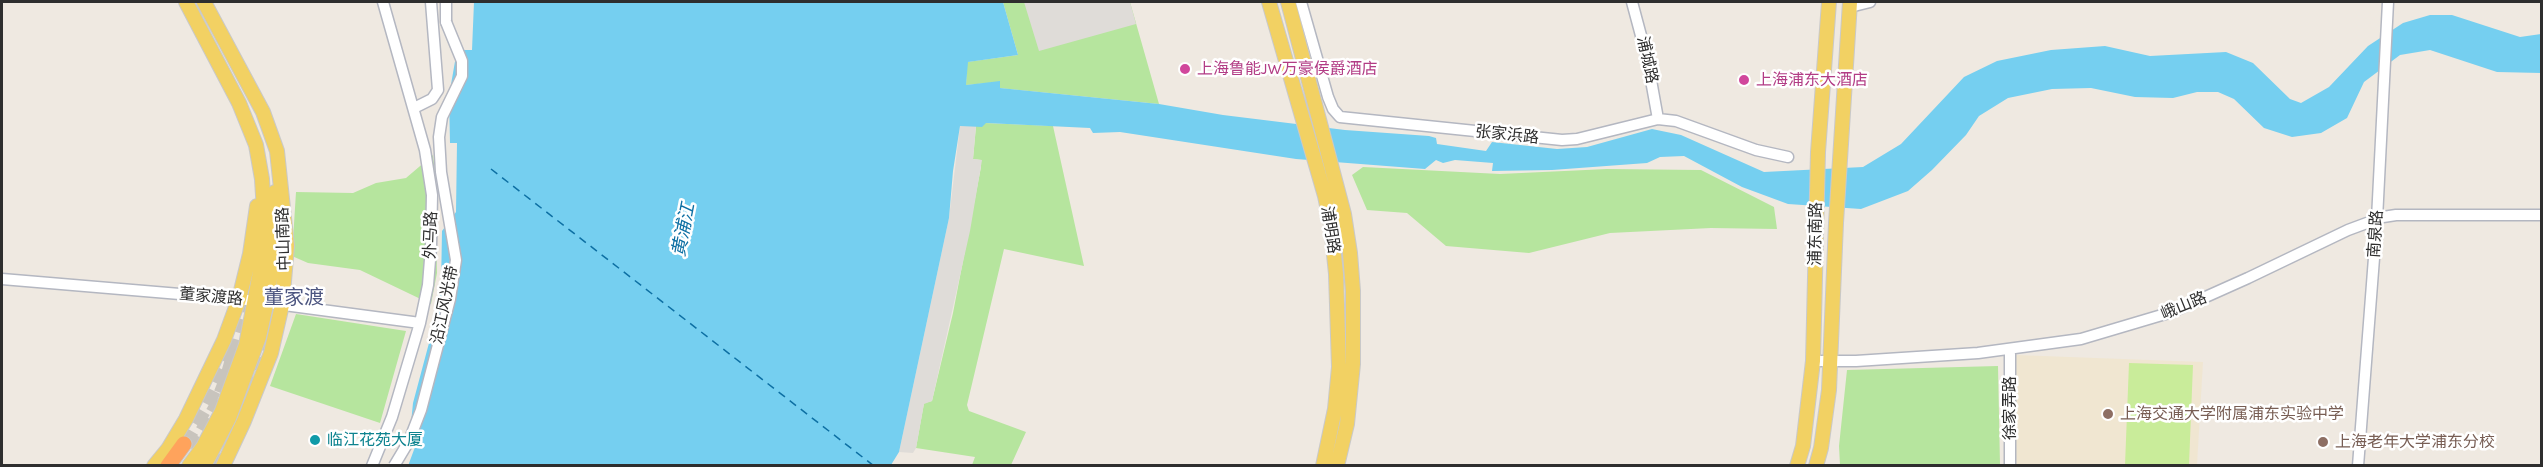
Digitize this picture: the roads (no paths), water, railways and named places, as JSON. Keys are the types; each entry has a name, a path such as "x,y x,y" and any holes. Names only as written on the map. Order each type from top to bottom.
{"highway":[{"path":"168,465 188,447"},
{"path":"159,465 168,449"}],"main road":[{"name":"中山南路","path":"186,2 240,103 256,145 262,180 264,212 259,337 229,418 204,465"},
{"name":"中山南路","path":"204,2 263,112 278,151 285,215 287,269 282,305 271,353 244,421 223,465"},
{"name":"浦明路","path":"1269,2 1325,196 1336,274 1339,341 1335,409 1323,465"},
{"name":"浦明路","path":"1288,2 1344,214 1353,291 1353,364 1347,424 1337,465"},
{"name":"浦东南路","path":"1797,465 1803,446 1813,361 1818,153 1829,2"},
{"name":"浦东南路","path":"1816,465 1831,361 1836,223 1850,4"},
{"name":"中山南路","path":"189,465 222,411 272,265 275,186 263,112"},
{"name":"中山南路","path":"154,465 168,449 205,381 224,340 239,299 250,254 257,206 256,145"},
{"path":"182,465 188,447"}],"street":[{"name":"外马路","path":"372,465 392,417 420,322 428,285 432,195 425,150 383,2"},
{"path":"414,108 432,99 438,90 431,2"},
{"name":"沿江风光带","path":"394,465 409,441 421,410 450,299 456,260 441,172 439,137 442,117 462,76 462,69 456,42 447,22 446,2"},
{"name":"张家浜路","path":"1301,2 1328,97 1333,109 1340,117 1562,140 1577,139 1658,119 1695,126 1756,150 1788,158"},
{"name":"浦城路","path":"1632,2 1647,58 1658,119"},
{"path":"1850,4 1870,2"},
{"name":"南泉路","path":"2358,465 2378,219 2388,2"},
{"name":"峨山路","path":"1813,361 1950,356 2010,350 2105,334 2172,312 2248,279 2348,230 2378,219 2396,215 2541,215"},
{"name":"董家渡路","path":"2,279 239,299 420,322"},
{"name":"徐家弄路","path":"2010,350 2010,465"}],"water":[{"name":"黄浦江","path":"474,2 1003,2 1018,55 968,62 966,85 1000,81 1000,88 1159,104 1223,115 1345,130 1429,136 1436,138 1437,144 1486,151 1492,142 1557,149 1587,147 1652,129 1681,135 1764,172 1863,167 1901,144 1964,77 1997,61 2051,50 2105,46 2150,56 2226,52 2253,63 2290,99 2301,103 2329,87 2368,46 2403,23 2430,15 2452,15 2520,37 2541,34 2541,73 2497,72 2430,50 2400,55 2364,82 2347,118 2321,133 2292,137 2264,128 2234,99 2218,92 2197,92 2173,98 2135,97 2091,88 2052,89 2008,98 1979,116 1966,135 1908,191 1861,209 1788,204 1742,187 1684,156 1660,157 1647,163 1552,170 1492,171 1493,163 1455,160 1443,163 1436,160 1425,169 1296,159 1120,132 1093,133 1090,128 986,123 982,127 960,126 949,218 899,452 891,465 408,466 415,447 411,423 413,403 433,328 441,287 442,231 456,212 457,143 450,143 449,96 457,50 472,50"}],"tunnel":[{"path":"192,449 215,408 227,377 247,307 254,254"},
{"path":"213,466 237,419 263,348 272,317 279,276"},
{"path":"184,444 205,408 237,342"}],"place":[{"name":"上海鲁能JW万豪侯爵酒店","path":"1185,69"},
{"name":"上海浦东大酒店","path":"1744,80"},
{"name":"上海交通大学附属浦东实验中学","path":"2108,414"},
{"name":"临江花苑大厦","path":"315,440"},
{"name":"上海老年大学浦东分校","path":"2323,442"}],"district":[{"name":"董家渡","path":"294,298"}]}
